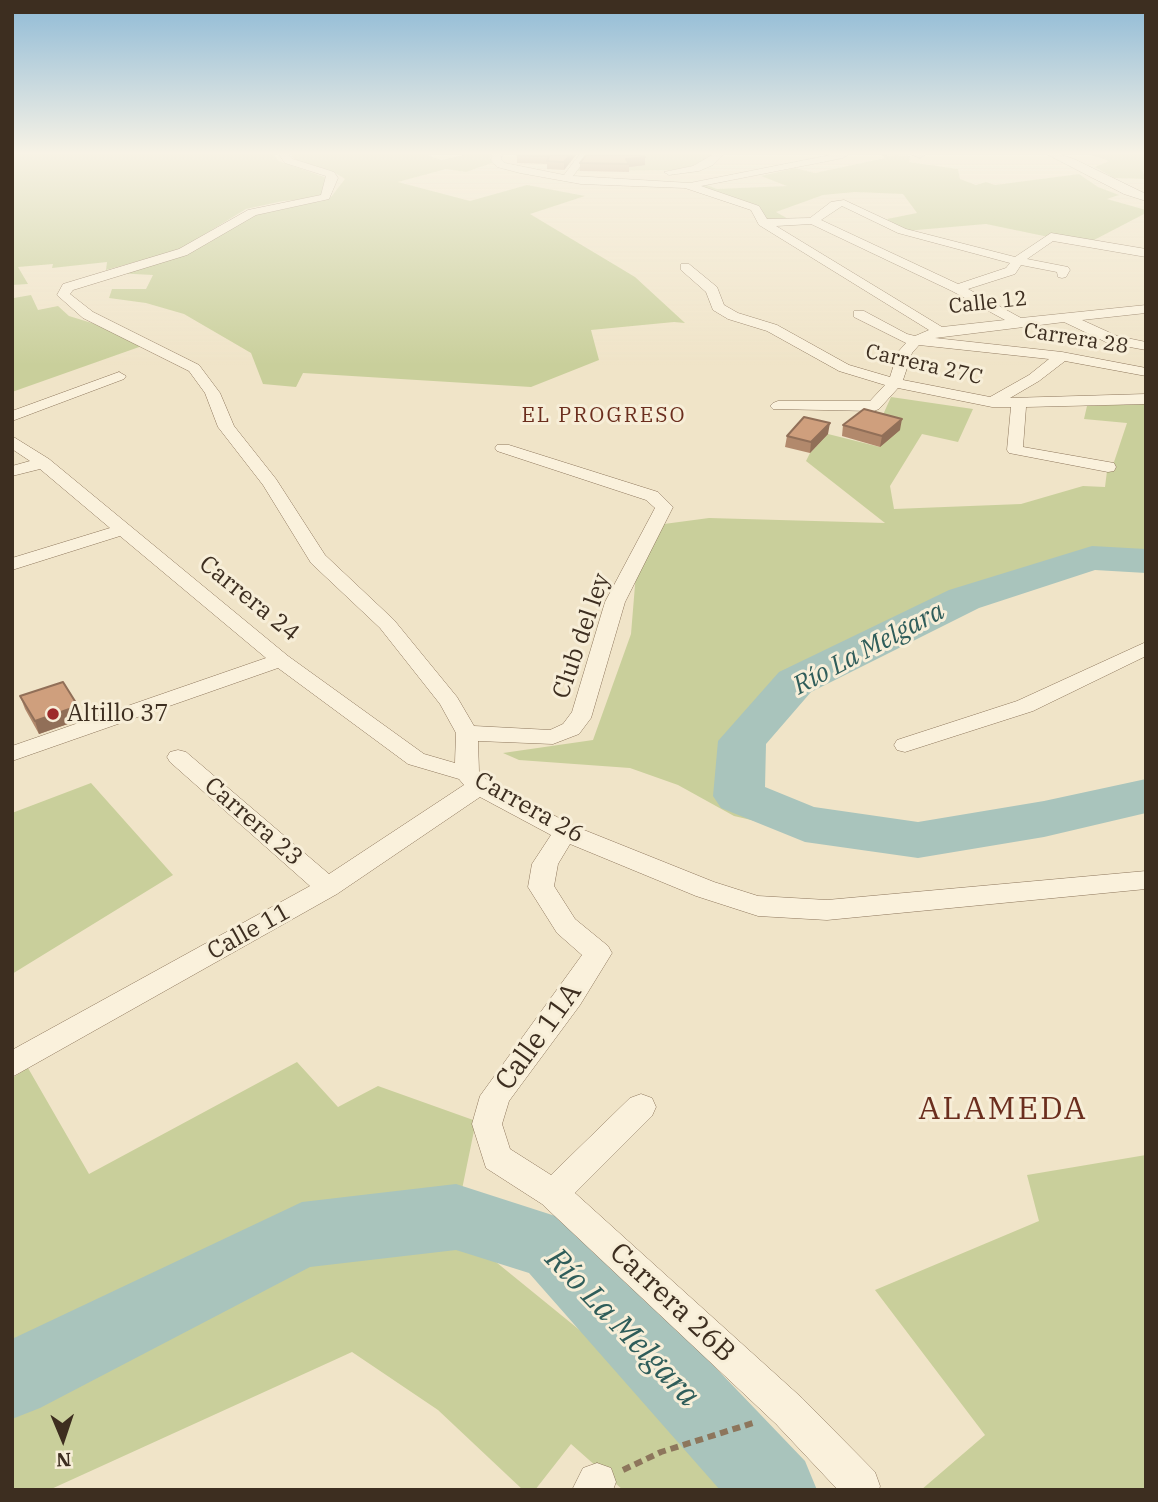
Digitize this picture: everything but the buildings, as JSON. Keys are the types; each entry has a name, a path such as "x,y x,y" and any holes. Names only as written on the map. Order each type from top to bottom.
{"street":[{"path":"229,225 183,252 68,287 63,295 88,315 194,368 212,393 226,427 270,483 318,559 387,624 449,702 467,733"},
{"path":"766,225 940,331"},
{"path":"822,225 957,288 1018,322"},
{"path":"833,230 856,225"},
{"path":"889,225 902,232 1064,270 1062,274"},
{"path":"957,288 1011,271 1017,261 1051,237 1146,253"},
{"name":"Carrera 27C","path":"685,267 712,290 718,307 726,312 772,328 844,368 895,383 992,402 1019,404 1146,399"},
{"name":"Calle 12","path":"916,340 940,331 1146,309"},
{"name":"Carrera 28","path":"859,314 903,338 1062,356 1146,372"},
{"path":"1065,317 1113,340 1146,346"},
{"path":"778,406 874,406 895,383 905,352 916,340"},
{"path":"992,402 1034,378 1062,356"},
{"path":"12,416 119,376"},
{"path":"1019,404 1015,450 1108,467"},
{"name":"Carrera 24","path":"12,441 43,463 281,660 416,759 473,780"},
{"name":"Club del ley","path":"467,733 553,737 571,729 583,713 615,602 664,507 652,496 503,448"},
{"path":"12,471 43,463"},
{"path":"12,564 121,530"},
{"path":"914,742 1025,706 1146,648"},
{"path":"12,754 281,660"},
{"name":"Carrera 26","path":"467,733 473,780 565,832 705,889 758,906 827,910 1146,880"},
{"name":"Carrera 23","path":"178,757 328,887"},
{"name":"Calle 11","path":"12,1065 328,887 473,780"},
{"name":"Calle 11A","path":"487,1125 495,1096 570,997 598,953 566,926 541,887 545,864 565,832"},
{"path":"552,1194 640,1107"},
{"name":"Carrera 26B","path":"487,1125 497,1158 552,1194 861,1486"}],"path":[{"path":"594,1486 661,1452 785,1412"}],"green space":[{"path":"12,225 220,225 179,250 106,270 107,262 52,268 53,264 18,267 28,284 12,285"},
{"path":"234,225 548,225 635,277 685,323 591,330 599,360 531,387 303,373 296,387 263,384 251,353 184,314 146,303 109,298 112,289 146,289 153,275 114,273 180,255 210,242"},
{"path":"896,225 973,225 905,231"},
{"path":"991,225 1123,225 1094,240 1044,236"},
{"path":"31,295 38,310 58,306 69,316 95,324 142,346 12,392 12,296 14,298"},
{"path":"891,397 973,409 958,442 922,434 890,486 894,509 1021,504 1083,486 1105,487 1107,471 1114,462 1127,423 1084,419 1087,406 1146,404 1146,554 1090,551 951,596 785,676 730,740 728,795 799,831 734,816 678,785 630,768 519,760 503,753 593,740 631,634 636,573 664,524 709,518 885,523 806,461 828,434 880,447 882,417"},
{"path":"91,783 173,875 12,974 12,813"},
{"path":"297,1062 338,1107 378,1086 476,1121 460,1199 496,1262 684,1415 768,1490 623,1490 571,1444 535,1490 523,1490 438,1410 352,1352 49,1490 12,1490 12,1078 28,1068 89,1174"},
{"path":"1146,1155 1146,1490 921,1490 985,1435 875,1290 1039,1221 1027,1175"}],"waterway":[{"name":"Río La Melgara","path":"1146,561 1092,558 964,599 795,682 742,741 739,796 805,824 918,840 1044,819 1146,796"},
{"name":"Río La Melgara","path":"12,1380 302,1235 456,1217 552,1247 776,1490"}],"place":[{"name":"Altillo 37","path":"53,714"}],"district":[{"name":"EL PROGRESO","path":"604,416"},
{"name":"ALAMEDA","path":"1003,1110"}]}
